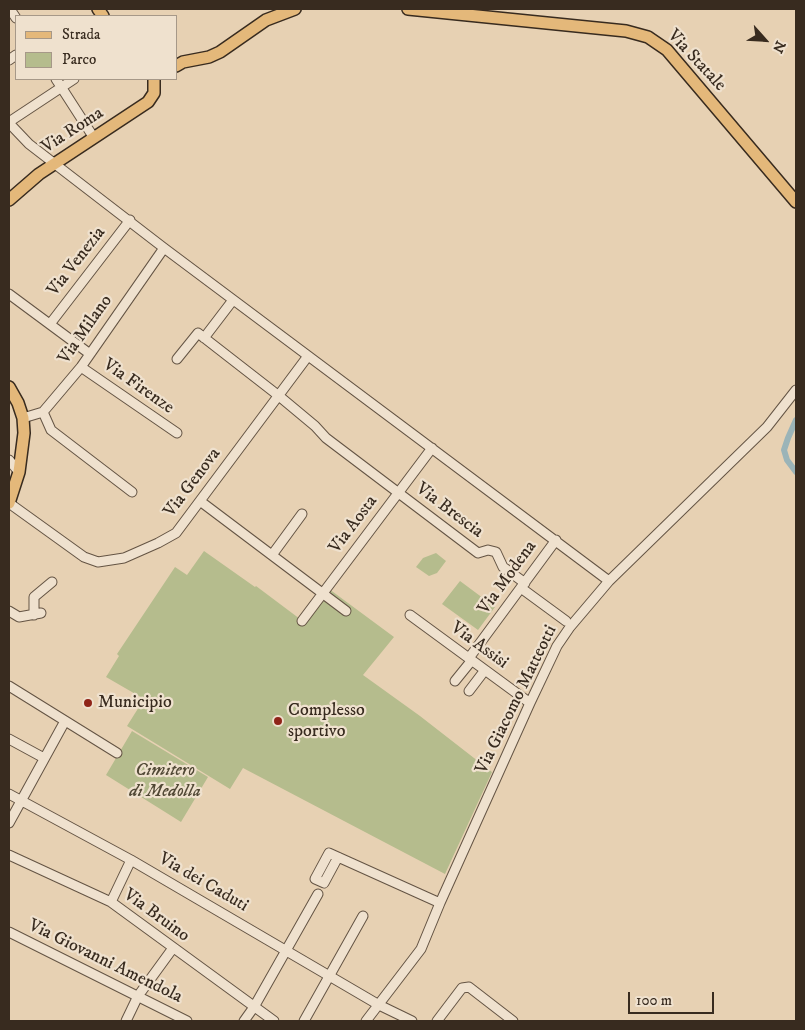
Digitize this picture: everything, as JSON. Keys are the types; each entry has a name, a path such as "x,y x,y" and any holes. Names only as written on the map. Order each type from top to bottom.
{"main road":[{"path":"178,65 220,52 261,24 274,12 295,9"},
{"name":"Via Statale","path":"408,9 626,31 648,37 667,50 796,202"},
{"path":"178,57 190,60"},
{"name":"Via Roma","path":"9,200 39,174 147,103 152,97 158,81"},
{"path":"9,387 18,403 23,418 23,448 19,472 9,503"}],"street":[{"path":"57,80 94,138"},
{"path":"72,80 9,122 29,144 233,300 609,581"},
{"name":"Via Venezia","path":"50,324 130,220"},
{"name":"Via Milano","path":"43,412 81,367 164,248"},
{"path":"9,294 90,354"},
{"path":"204,338 233,300"},
{"path":"177,359 198,333 279,396 315,426 326,438 398,494"},
{"name":"Via Genova","path":"9,503 84,557 98,562 124,558 170,537 176,533 308,356"},
{"name":"Via Firenze","path":"81,367 177,433"},
{"name":"Via Giacomo Matteotti","path":"366,1021 421,949 530,703 558,646 570,627 609,581 767,427 796,390"},
{"path":"23,418 43,412 51,430 132,492"},
{"name":"Via Aosta","path":"302,621 432,448"},
{"path":"9,460 19,472"},
{"name":"Via Brescia","path":"398,494 478,554 488,550 496,552 502,567 523,586"},
{"path":"200,501 346,611"},
{"path":"272,555 302,514"},
{"name":"Via Modena","path":"455,681 556,540"},
{"path":"9,611 19,617 38,614 34,597 52,582"},
{"path":"523,586 566,622"},
{"name":"Via Assisi","path":"410,615 530,703"},
{"path":"469,692 485,670"},
{"path":"9,686 117,753"},
{"path":"9,823 65,721"},
{"path":"9,739 44,758"},
{"name":"Via dei Caduti","path":"9,794 131,860 379,1005 412,1021"},
{"name":"Via Bruino","path":"9,855 111,902 274,1021"},
{"path":"338,857 440,903"},
{"path":"111,902 131,860"},
{"path":"244,1021 254,1007 318,894"},
{"path":"304,1021 362,916"},
{"name":"Via Giovanni Amendola","path":"9,932 187,1021"},
{"path":"126,1021 138,996 173,948"},
{"path":"436,1021 462,988 469,987 513,1021"}],"green space":[{"name":"Complesso sportivo","path":"204,551 300,619 325,586 394,637 363,675 492,772 445,874 243,768 230,789 127,726 144,699 106,677 119,656 117,654 175,567 187,575"},
{"path":"436,553 446,561 437,573 429,576 416,567 423,558"},
{"path":"460,581 495,607 478,630 442,604"},
{"name":"Cimitero di Medolla","path":"132,731 208,777 181,822 106,775"}],"waterway":[{"path":"796,420 784,450 787,460 796,472"}],"place":[{"name":"Municipio","path":"88,703"},
{"name":"Complesso sportivo","path":"278,721"}]}
